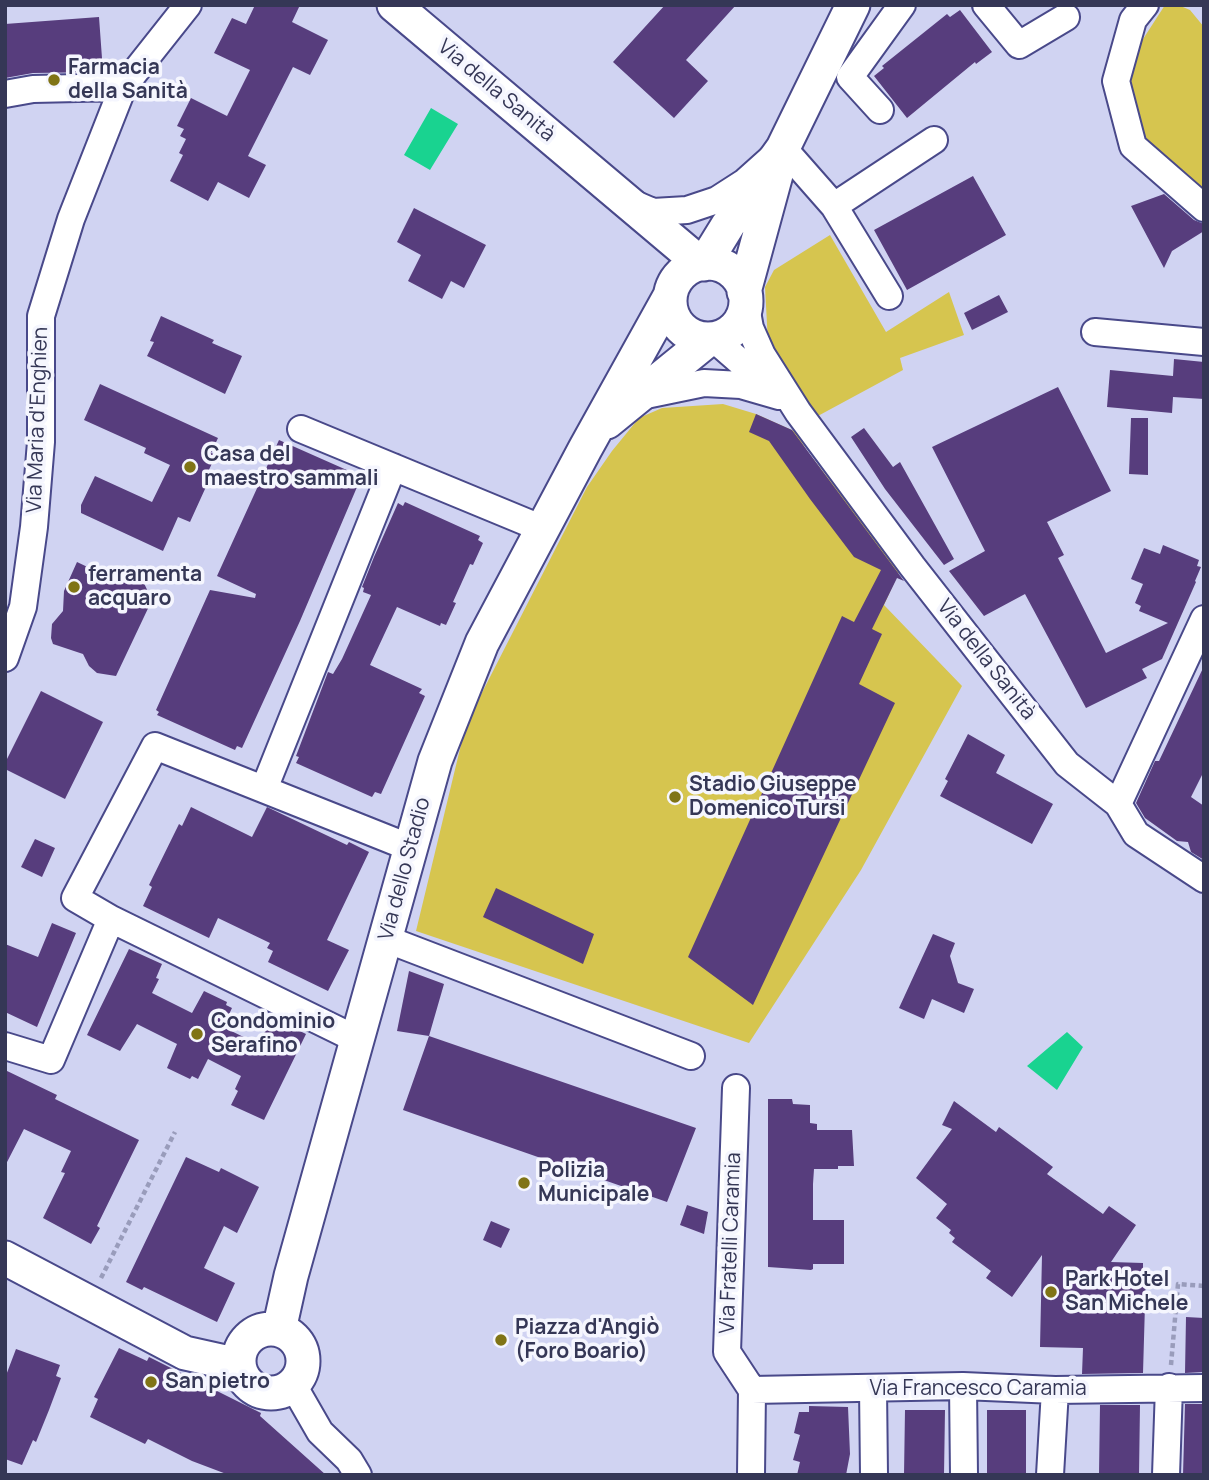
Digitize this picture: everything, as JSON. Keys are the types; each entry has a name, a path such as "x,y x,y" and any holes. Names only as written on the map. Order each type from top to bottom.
{"main road":[{"name":"Via della Sanità","path":"394,5 701,264"},
{"path":"701,264 783,148 853,5"},
{"path":"745,296 739,280 730,270 718,265 701,264 686,270 677,278 671,293 670,307 680,328 689,334 711,339 732,330 739,322 744,312 745,296 783,148"},
{"name":"Via della Sanità","path":"598,177 649,237 665,265 671,293"},
{"name":"Via dello Stadio","path":"279,1330 291,1276 435,761 482,643 671,293"},
{"name":"Via dello Stadio","path":"594,432 711,339"},
{"path":"5,1258 185,1353 239,1365"},
{"path":"269,1329 279,1330 296,1340 304,1358 303,1368 293,1385 275,1393 255,1390 242,1374 240,1354 250,1337 269,1329"}],"street":[{"name":"Via Maria d'Enghien","path":"5,658 23,607 34,527 41,442 41,316 71,219 123,87 188,5"},
{"path":"880,110 850,77 902,5"},
{"path":"986,5 1019,45 1066,17"},
{"path":"1146,5 1133,20 1116,81 1133,146 1204,208"},
{"path":"5,94 33,89 123,87"},
{"path":"834,206 934,140"},
{"path":"624,199 653,212 687,209 718,200 745,183 783,148 834,206 889,296"},
{"name":"Via della Sanità","path":"745,296 750,328 788,404 1067,764 1118,804 1136,834 1204,878"},
{"path":"1095,332 1204,342"},
{"name":"Via della Sanità","path":"711,339 788,404"},
{"name":"Via dello Stadio","path":"640,396 704,383 741,385 788,404"},
{"path":"301,429 543,529"},
{"path":"264,789 393,467"},
{"path":"1118,804 1204,619"},
{"path":"358,1040 111,919 75,898 155,746 411,848"},
{"path":"5,1046 51,1060 111,919"},
{"path":"386,939 691,1056"},
{"name":"Via Fratelli Caramia","path":"736,1088 727,1352 752,1390"},
{"path":"293,1385 320,1432 353,1468 371,1475"},
{"path":"963,1386 964,1475"},
{"name":"Via Francesco Caramia","path":"752,1390 963,1386 1055,1390 1204,1388"},
{"path":"1166,1475 1169,1387"},
{"path":"873,1388 874,1475"},
{"path":"751,1475 752,1390"},
{"path":"1050,1475 1055,1390"}],"path":[{"path":"89,1303 175,1132"},
{"path":"1169,1387 1178,1284 1204,1286"}],"shaded area":[{"path":"1165,5 1178,5 1190,10 1204,27 1204,193 1133,146 1116,81"},
{"path":"431,108 458,124 430,170 404,155"},
{"path":"830,235 886,332 949,292 964,335 900,358 903,370 816,417 768,343 765,287 774,270"},
{"name":"Stadio Giuseppe Domenico Tursi","path":"723,404 756,414 796,432 807,451 900,570 884,605 962,686 861,870 749,1043 416,931 466,724 587,487 639,418 662,408"},
{"path":"1067,1032 1083,1047 1057,1090 1027,1066"}],"building":[{"path":"255,5 300,5 292,22 328,40 310,75 293,67 248,156 266,165 249,198 218,182 208,201 170,181 183,155 179,153 186,139 180,136 184,129 177,126 191,98 227,116 250,70 214,53 232,18 246,24"},
{"path":"665,5 736,5 686,60 708,81 674,118 613,62"},
{"path":"960,10 992,52 976,64 975,62 907,118 874,76 884,68 882,66 947,14 950,17"},
{"path":"99,17 103,72 33,73 5,78 5,24"},
{"path":"973,176 1006,235 907,290 874,230"},
{"path":"1164,194 1194,220 1204,224 1204,231 1172,251 1164,268 1131,206"},
{"path":"414,208 486,245 464,288 451,281 442,299 408,281 421,255 397,242"},
{"path":"999,295 1008,312 972,330 964,313"},
{"path":"161,316 242,356 225,394 147,356 154,342 150,341"},
{"path":"1174,359 1204,362 1204,399 1173,397 1172,413 1107,407 1110,370 1173,376"},
{"name":"Casa del maestro sammali","path":"100,384 218,438 211,453 216,455 206,476 210,478 190,522 178,517 163,551 81,513 81,505 95,476 152,502 170,465 144,453 146,448 84,420"},
{"path":"1058,387 1111,491 1047,522 1064,555 1058,558 1106,653 1168,623 1139,611 1141,606 1135,603 1143,584 1131,579 1144,548 1160,554 1163,545 1199,560 1197,566 1201,567 1162,659 1142,669 1147,678 1086,708 1025,594 984,616 949,571 985,551 932,447"},
{"path":"756,414 792,430 904,581 897,578 872,629 882,634 859,684 895,703 753,1005 688,957 842,616 854,622 881,570 854,557 769,441 749,432"},
{"path":"1131,418 1148,418 1148,475 1129,474"},
{"path":"864,428 893,467 900,462 954,559 944,565 885,489 851,437"},
{"path":"279,440 358,475 356,478 360,480 242,748 237,746 235,750 157,715 159,712 156,710 210,590 255,598 256,594 217,576"},
{"path":"405,502 480,536 478,540 483,543 473,565 470,564 446,625 441,623 440,626 397,607 370,665 422,689 419,693 425,696 381,794 375,792 372,797 296,763 299,757 296,756 328,672 333,674 342,659 371,595 363,592 362,587 374,557 398,503 403,506"},
{"path":"77,562 117,581 130,576 141,577 152,600 116,676 97,673 89,666 83,654 53,644 52,624 63,611 64,591"},
{"path":"1204,666 1204,771 1191,797 1204,806 1204,860 1191,852 1188,842 1177,841 1145,818 1136,803"},
{"path":"41,691 103,722 65,799 5,769 5,763"},
{"path":"968,734 1005,755 996,773 1053,804 1032,844 940,796 948,781 945,779"},
{"path":"191,807 252,837 267,807 347,845 349,842 369,852 327,940 349,950 328,991 268,962 273,951 267,948 270,943 218,918 209,938 143,906 152,887 149,885 179,824 182,826"},
{"path":"35,839 55,848 42,877 21,867"},
{"path":"496,888 594,934 583,964 483,917"},
{"path":"52,923 76,933 37,1027 5,1012 5,944 38,957"},
{"path":"933,934 955,943 950,956 958,983 974,989 964,1013 932,999 924,1019 899,1008"},
{"name":"Condominio Serafino","path":"129,949 162,964 152,993 192,1013 204,991 227,1002 226,1005 232,1008 223,1027 258,1044 273,1018 306,1034 264,1120 231,1105 241,1076 208,1059 198,1079 192,1076 190,1079 167,1068 177,1044 137,1024 120,1051 87,1035"},
{"path":"409,971 444,984 429,1036 397,1031"},
{"path":"429,1036 696,1128 667,1202 403,1110"},
{"path":"5,1070 57,1095 55,1099 139,1140 91,1244 43,1218 65,1173 61,1172 71,1151 24,1129 5,1166"},
{"path":"768,1099 792,1099 793,1104 810,1105 810,1123 817,1124 817,1130 852,1130 854,1166 814,1169 813,1184 813,1220 844,1220 844,1264 813,1264 811,1270 768,1267"},
{"name":"Park Hotel San Michele","path":"954,1101 996,1132 999,1127 1053,1167 1047,1174 1103,1214 1109,1206 1136,1225 1111,1262 1143,1263 1143,1270 1146,1270 1143,1373 1082,1374 1083,1348 1040,1347 1042,1255 1012,1297 986,1278 991,1271 952,1242 955,1238 949,1233 951,1230 936,1218 947,1204 916,1178 952,1129 942,1125"},
{"path":"186,1157 219,1172 221,1168 259,1187 237,1233 224,1226 204,1268 235,1283 217,1322 144,1287 142,1290 126,1282"},
{"path":"687,1205 708,1212 704,1234 680,1225"},
{"path":"491,1221 510,1229 501,1248 483,1240"},
{"path":"1186,1317 1204,1318 1204,1372 1185,1373"},
{"path":"119,1348 147,1361 149,1357 261,1413 260,1416 326,1475 229,1475 192,1461 148,1439 145,1444 90,1417 98,1399 94,1397"},
{"path":"16,1349 60,1365 56,1376 61,1378 36,1442 33,1440 22,1465 5,1459 5,1378"},
{"path":"1185,1404 1204,1404 1204,1475 1183,1475"},
{"path":"1100,1405 1140,1405 1139,1475 1099,1475"},
{"path":"809,1406 848,1407 850,1454 846,1475 797,1475 800,1462 793,1460 800,1435 794,1433 799,1412 809,1412"},
{"path":"905,1410 945,1410 944,1475 904,1475"},
{"path":"987,1410 1026,1410 1026,1475 987,1475"}],"place":[{"name":"Farmacia della Sanità","path":"54,80"},
{"name":"Casa del maestro sammali","path":"190,467"},
{"name":"ferramenta acquaro","path":"74,587"},
{"name":"Stadio Giuseppe Domenico Tursi","path":"675,797"},
{"name":"Condominio Serafino","path":"197,1034"},
{"name":"Polizia Municipale","path":"524,1183"},
{"name":"Park Hotel San Michele","path":"1051,1292"},
{"name":"Piazza d'Angiò (Foro Boario)","path":"501,1340"},
{"name":"San pietro","path":"151,1382"}]}
